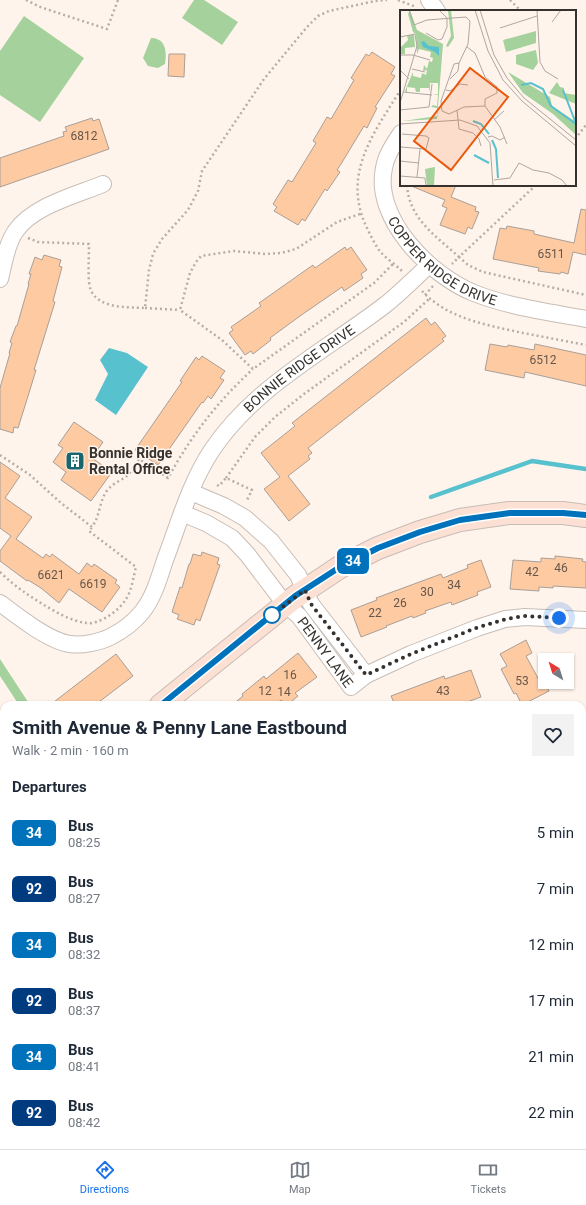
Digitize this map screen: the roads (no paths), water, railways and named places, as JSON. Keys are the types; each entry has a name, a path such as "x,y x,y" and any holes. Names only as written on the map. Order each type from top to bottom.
{"main road":[{"path":"166,701 285,604 340,567 378,548 420,532 460,520 510,513 563,513 586,516"}],"street":[{"path":"429,0 436,10"},
{"name":"COPPER RIDGE DRIVE","path":"400,135 390,150 384,169 383,187 386,204 395,224 413,248 429,265 450,282 474,293 509,304 586,319"},
{"path":"0,278 9,245 15,232 24,222 48,206 103,184"},
{"name":"BONNIE RIDGE DRIVE","path":"0,603 18,617 53,638 70,644 88,643 109,638 126,627 142,612 153,594 182,513 199,474 212,451 227,430 251,404 280,379 386,304 429,265"},
{"path":"191,492 224,506 245,518 259,529 271,541 298,575 305,590"},
{"path":"182,513 206,523 232,538 247,554 285,604"},
{"name":"PENNY LANE","path":"305,590 311,604 366,675"},
{"name":"PENNY LANE","path":"285,604 299,616 351,687 366,675 418,651 476,628 506,619 525,616 586,620"}],"water":[{"path":"109,348 127,353 148,367 116,415 95,400 108,374 100,360"}],"waterway":[{"path":"431,497 532,461 586,469"}],"place":[{"name":"Bonnie Ridge Rental Office","path":"75,461"}]}
